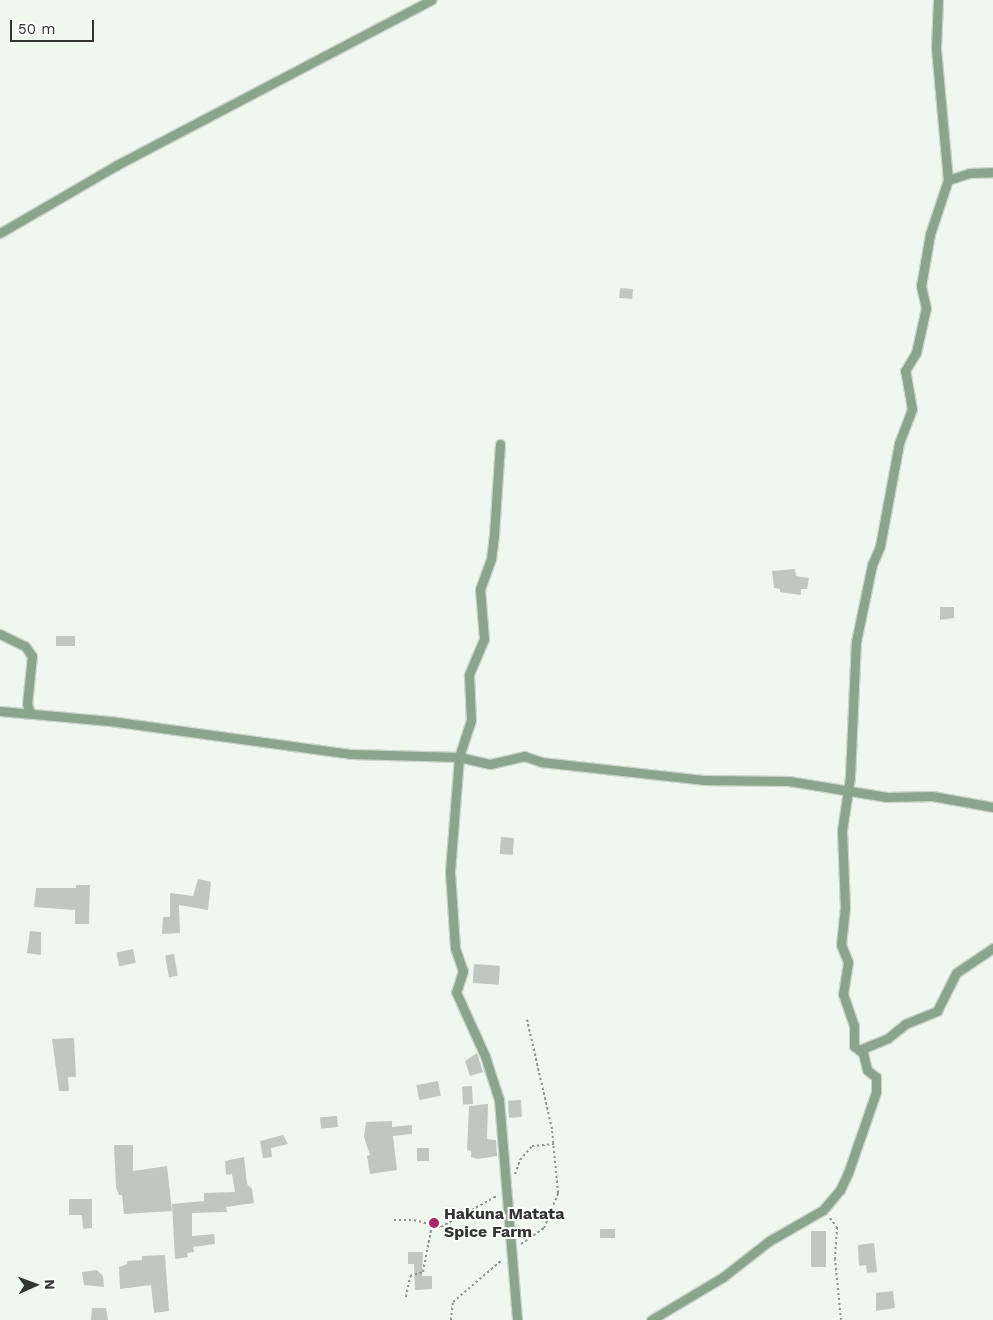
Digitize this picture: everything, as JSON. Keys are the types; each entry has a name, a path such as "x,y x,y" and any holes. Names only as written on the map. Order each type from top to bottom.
{"street":[{"path":"0,233 117,165 431,0"},
{"path":"652,1320 723,1277 769,1240 823,1210 840,1190 848,1173 876,1092 876,1077 867,1070 859,1050 854,1046 854,1026 843,994 848,962 841,946 845,908 842,830 848,791 856,642 872,565 880,546 899,443 912,409 905,371 916,353 926,308 921,286 930,234 948,180 936,48 938,0"},
{"path":"948,180 969,173 993,172"},
{"path":"500,444 491,558 480,589 484,639 469,675 471,720 459,757 450,872 455,948 463,971 456,992 497,1089 516,1320"},
{"path":"0,634 25,646 32,656 27,704 30,712"},
{"path":"0,711 30,712 352,754 459,757 490,764 524,756 541,762 703,780 789,781 887,797 932,796 993,807"},
{"path":"859,1050 888,1038 906,1024 937,1011 956,973 993,948"}],"path":[{"path":"451,1320 453,1302 511,1251 544,1228 558,1193 554,1144 527,1020"},
{"path":"514,1175 520,1160 532,1146 554,1144"},
{"path":"394,1220 441,1227 479,1209 500,1193"},
{"path":"823,1210 837,1228 834,1258 840,1320"},
{"path":"406,1297 410,1276 423,1272 432,1225"}],"building":[{"path":"620,288 633,289 632,299 619,298"},
{"path":"795,569 796,576 809,578 807,589 801,589 801,595 780,592 780,589 774,588 772,571"},
{"path":"940,607 954,607 954,618 940,620"},
{"path":"56,636 75,636 75,646 56,646"},
{"path":"501,837 514,838 513,855 500,854"},
{"path":"198,879 211,882 208,910 179,905 180,933 162,934 163,917 170,917 170,893 193,896"},
{"path":"76,885 90,885 89,924 75,924 75,910 34,907 36,888 76,888"},
{"path":"30,931 41,932 41,955 27,953"},
{"path":"133,949 136,963 119,966 116,953"},
{"path":"174,954 178,976 169,977 165,956"},
{"path":"474,964 500,966 499,985 473,983"},
{"path":"74,1038 76,1077 68,1077 69,1091 59,1091 52,1039"},
{"path":"477,1053 483,1072 470,1076 465,1061"},
{"path":"438,1081 441,1096 419,1100 416,1085"},
{"path":"472,1086 473,1104 463,1104 462,1087"},
{"path":"521,1100 522,1117 509,1118 508,1101"},
{"path":"488,1104 487,1139 496,1140 497,1156 478,1159 471,1157 471,1151 467,1150 469,1106"},
{"path":"337,1116 338,1127 321,1128 320,1117"},
{"path":"392,1121 392,1127 412,1125 412,1134 393,1136 397,1170 370,1174 367,1156 370,1155 364,1137 366,1122"},
{"path":"283,1135 288,1144 271,1148 272,1157 263,1158 260,1141"},
{"path":"114,1145 133,1145 133,1171 167,1166 172,1211 124,1214 122,1195 119,1195 116,1187"},
{"path":"417,1148 429,1148 429,1161 417,1161"},
{"path":"244,1157 247,1184 252,1189 254,1203 226,1207 227,1212 192,1213 192,1236 214,1234 215,1244 193,1247 194,1252 187,1253 188,1257 175,1259 172,1204 204,1201 204,1193 235,1192 232,1174 226,1175 225,1161"},
{"path":"69,1199 92,1199 92,1228 83,1229 82,1215 69,1215"},
{"path":"600,1229 615,1229 615,1238 600,1238"},
{"path":"811,1231 826,1231 826,1267 811,1267"},
{"path":"874,1243 877,1272 867,1273 866,1265 859,1266 858,1245"},
{"path":"408,1252 423,1252 422,1276 432,1276 432,1289 415,1290 414,1264 408,1264"},
{"path":"165,1255 169,1311 154,1313 151,1285 120,1289 119,1267 127,1264 127,1261 142,1260 142,1256"},
{"path":"97,1270 103,1276 104,1287 84,1285 82,1272"},
{"path":"893,1291 895,1308 876,1311 876,1293"},
{"path":"92,1308 106,1308 108,1320 91,1320"}],"place":[{"name":"Hakuna Matata Spice Farm","path":"434,1223"}]}
